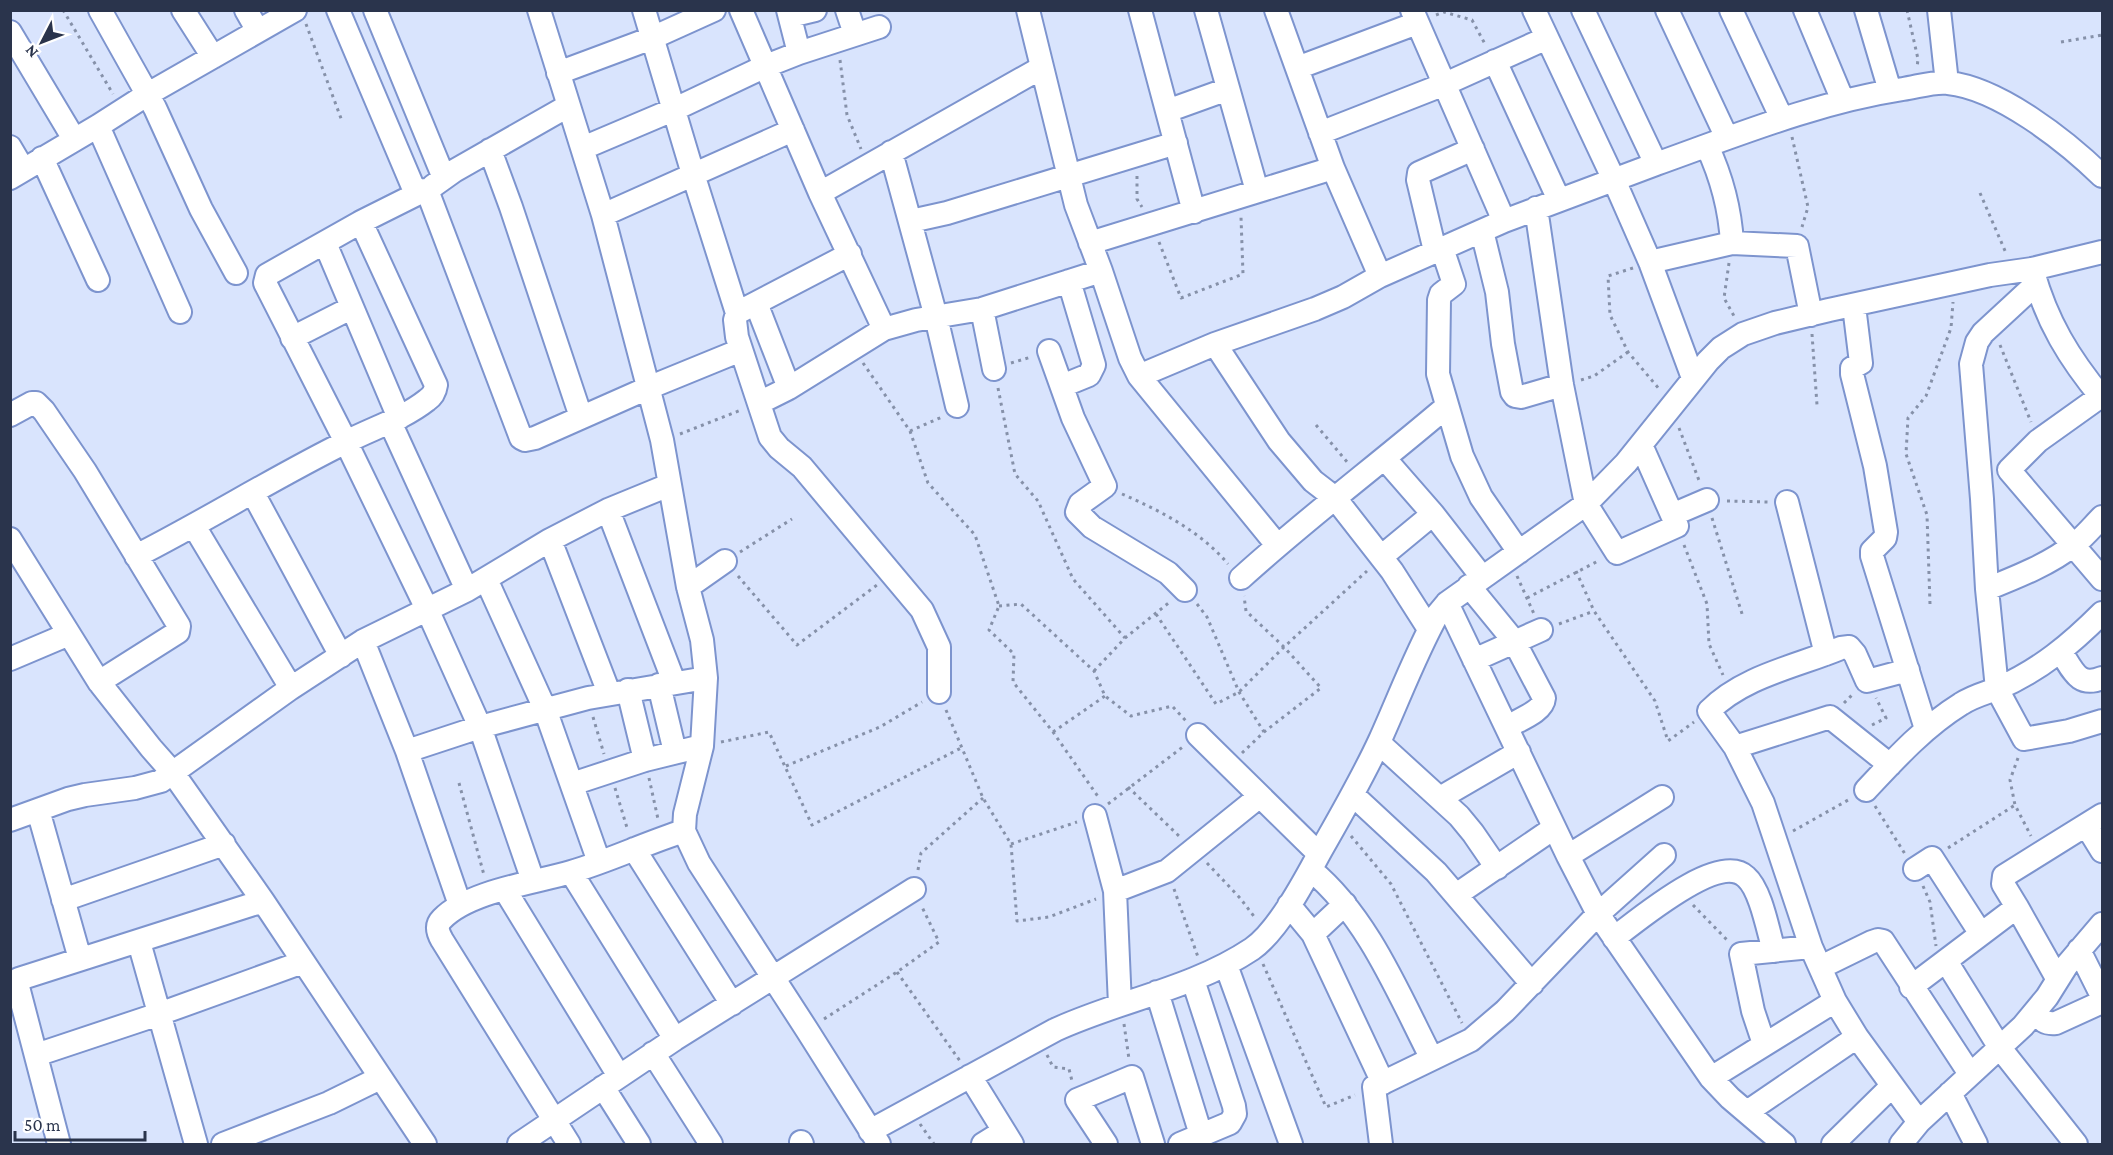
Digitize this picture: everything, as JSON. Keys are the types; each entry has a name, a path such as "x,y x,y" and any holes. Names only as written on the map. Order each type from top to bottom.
{"street":[{"path":"100,10 155,108 201,209 236,273"},
{"path":"183,10 213,57"},
{"path":"246,10 258,31"},
{"path":"338,10 429,187"},
{"path":"375,10 429,187 521,438 530,440 648,387 741,350"},
{"path":"539,10 603,215 662,440 688,587 702,640 706,678 702,746 692,784 673,835 571,872 533,881 460,905 441,920 438,932 569,1144"},
{"path":"644,10 693,174 747,308 789,388"},
{"path":"558,73 652,38 714,10"},
{"path":"741,10 820,193 884,329"},
{"path":"799,53 789,13 815,10"},
{"path":"846,37 847,10"},
{"path":"1028,10 1068,177 1130,358 1139,376 1276,545"},
{"path":"1140,10 1194,212"},
{"path":"1206,10 1228,89 1249,194"},
{"path":"1276,10 1333,168 1380,276"},
{"path":"1534,10 1650,262 1693,378"},
{"path":"1583,10 1656,164"},
{"path":"1667,10 1717,142 1732,243"},
{"path":"1731,10 1782,119"},
{"path":"1805,10 1843,101"},
{"path":"1866,10 1890,91"},
{"path":"1939,10 1947,83"},
{"path":"25,168 98,126 147,94 258,31 300,16"},
{"path":"1297,68 1415,17 1504,221"},
{"path":"583,148 675,109 766,66 879,27"},
{"path":"10,33 75,139"},
{"path":"1320,133 1445,84 1547,38"},
{"path":"1495,61 1559,200"},
{"path":"820,193 1041,68"},
{"path":"1139,376 1215,344 1315,309 1438,249 1536,208 1782,119 1843,101 1890,91 1947,83 1980,92 2016,110 2079,154 2103,176"},
{"path":"1167,111 1228,89"},
{"path":"533,881 480,727 427,609 265,283 265,277 361,222 429,187 568,106"},
{"path":"98,126 180,312"},
{"path":"603,215 792,130"},
{"path":"911,221 1068,177 1176,143"},
{"path":"10,147 98,280"},
{"path":"1473,149 1419,173 1418,180 1438,249 1454,284 1441,294 1439,300 1438,374 1446,407 1471,480 1519,552"},
{"path":"490,150 581,417"},
{"path":"891,152 936,317 957,406"},
{"path":"1090,243 1333,168"},
{"path":"1536,208 1562,385 1586,504 1617,553 1707,500"},
{"path":"136,556 346,442 394,420 430,398 434,393 436,385 361,222"},
{"path":"1482,231 1497,292 1503,345 1512,392 1515,396 1521,397 1562,385"},
{"path":"325,243 394,420 466,590"},
{"path":"1650,262 1732,243 1797,246 1811,315"},
{"path":"673,835 699,863 874,1138 970,1076 1069,1023 1198,978 1226,965 1261,940 1289,905 1339,821 1379,742 1429,628 1447,603 1586,504 1610,481 1693,378 1721,348 1743,334 1811,315 1954,282 2027,275 2103,252"},
{"path":"850,254 747,308 734,327 770,437 802,467 922,610 939,647 939,692"},
{"path":"759,403 789,388 884,329 982,309 1101,271"},
{"path":"2027,275 1977,342 1971,364 1987,589 1997,689 2024,739 2069,731 2103,721"},
{"path":"1982,498 2038,441 2102,397 2062,344 2027,275"},
{"path":"1062,386 1089,375 1094,365 1069,282"},
{"path":"1854,306 1861,360 1852,368 1852,374 1875,466 1886,532 1885,538 1872,551 1872,556 1926,729"},
{"path":"292,338 351,308"},
{"path":"982,309 994,369"},
{"path":"1215,344 1279,441 1313,481 1335,498 1381,557 1429,628"},
{"path":"1049,351 1073,418 1105,486 1077,507 1077,512 1092,527 1168,573 1185,590"},
{"path":"10,415 29,404 39,405 85,471 179,629 178,632 99,682"},
{"path":"1240,578 1276,545 1385,459 1446,407"},
{"path":"1641,445 1674,520"},
{"path":"1385,459 1432,514 1514,641 1542,693 1544,702 1539,708 1507,727"},
{"path":"2009,470 2103,579"},
{"path":"10,820 84,795 161,781 291,688 363,641 466,590 550,540 608,510 669,485"},
{"path":"254,493 341,656"},
{"path":"1787,502 1826,654"},
{"path":"608,510 666,684 675,752"},
{"path":"1381,557 1432,514"},
{"path":"1987,589 2025,573 2074,544 2103,518"},
{"path":"194,526 291,688"},
{"path":"10,539 99,682 173,773 224,844 425,1144"},
{"path":"550,540 618,692 645,759"},
{"path":"688,587 725,561"},
{"path":"486,579 545,709 599,862"},
{"path":"1447,603 1554,828 1598,914 1711,1078 1784,1144"},
{"path":"1866,790 1926,729 1974,696 1997,689 2046,662 2061,652 2103,613"},
{"path":"1474,660 1541,630"},
{"path":"10,659 69,634"},
{"path":"363,641 407,751 460,905"},
{"path":"1908,670 1867,681 1855,654 1849,647 1762,678 1719,700 1709,711 1735,747 1763,802 1816,957 1835,1001 1857,1037 1919,1122"},
{"path":"2061,652 2078,678 2089,682 2103,678"},
{"path":"407,751 545,709 618,692 706,678"},
{"path":"1735,747 1830,717 1890,765"},
{"path":"1198,735 1260,796 1315,862 1384,965 1432,1059"},
{"path":"1379,742 1440,798 1473,833 1497,868"},
{"path":"572,784 645,759 702,746"},
{"path":"1440,798 1519,752"},
{"path":"1353,795 1422,859 1532,984"},
{"path":"1115,891 1167,871 1195,851 1260,796"},
{"path":"1568,856 1662,797"},
{"path":"38,810 80,959"},
{"path":"1095,816 1115,891 1120,1005"},
{"path":"2057,978 2003,884 2004,876 2094,820 2103,851"},
{"path":"1456,895 1554,828"},
{"path":"63,900 224,844"},
{"path":"634,849 732,1004"},
{"path":"1378,1085 1471,1040 1505,1011 1598,914 1664,855"},
{"path":"1923,864 1981,934"},
{"path":"1614,938 1679,891 1728,870 1747,877 1756,892 1774,951"},
{"path":"571,872 675,1039"},
{"path":"519,1144 653,1053 914,889"},
{"path":"497,892 611,1082 639,1144"},
{"path":"59,1144 18,987 20,979 263,901"},
{"path":"1313,934 1345,904"},
{"path":"1289,905 1313,934 1378,1085 1381,1144"},
{"path":"1911,987 2017,907"},
{"path":"1901,1144 1919,1122 2036,1012 2057,978 2103,924"},
{"path":"1764,1044 1753,1011 1742,954 1774,951 1816,957 1878,940 1883,941 1970,1074"},
{"path":"139,942 196,1144"},
{"path":"2079,950 2103,996"},
{"path":"1946,961 2000,1048 2076,1144"},
{"path":"36,1055 303,962"},
{"path":"1226,965 1291,1144"},
{"path":"1157,992 1188,1141 1230,1123 1235,1114 1198,978"},
{"path":"1711,1078 1835,1001"},
{"path":"2036,1012 2043,1022 2056,1023 2103,1002"},
{"path":"1747,1112 1857,1037"},
{"path":"653,1053 711,1144"},
{"path":"970,1076 1008,1138 983,1144"},
{"path":"223,1144 329,1103 380,1077"},
{"path":"1106,1144 1077,1100 1132,1077 1153,1144"},
{"path":"1833,1144 1892,1086"},
{"path":"1950,1093 1976,1144"}],"path":[{"path":"63,10 123,110"},
{"path":"1907,10 1918,59 1914,87"},
{"path":"1415,17 1444,12 1472,20 1495,61"},
{"path":"300,16 342,121"},
{"path":"2061,42 2103,35"},
{"path":"846,37 848,115 868,164"},
{"path":"1782,119 1792,133 1808,207 1797,246"},
{"path":"1137,156 1137,199 1152,224 1181,298 1243,274 1249,194"},
{"path":"1980,193 2027,275"},
{"path":"1732,243 1724,298 1743,334"},
{"path":"1650,262 1608,276 1610,315 1628,352 1658,387 1671,407 1707,500 1743,616"},
{"path":"1930,604 1927,515 1906,454 1908,418 1926,396 1951,328 1954,282"},
{"path":"1811,315 1816,405"},
{"path":"1991,324 2038,441"},
{"path":"853,349 910,431 928,483 975,535 999,606 989,630 1014,654 1013,682 1053,732 1105,807 1198,735 1172,706 1131,716 1106,696 1094,672 1021,604 999,606"},
{"path":"1049,351 994,369 1016,474 1038,501 1073,579 1125,638"},
{"path":"1562,385 1594,376 1628,352"},
{"path":"662,440 759,403"},
{"path":"910,431 955,411 957,406"},
{"path":"1316,425 1361,478"},
{"path":"1105,486 1163,512 1215,549 1240,578 1246,610 1321,688 1264,732 1228,766"},
{"path":"1707,500 1787,502"},
{"path":"792,519 725,561 797,645 893,573"},
{"path":"1674,520 1707,604 1708,644 1732,692"},
{"path":"1527,598 1576,571 1617,553"},
{"path":"1094,672 1125,638 1156,614 1216,704 1239,692 1381,557"},
{"path":"1576,571 1593,611 1655,701 1668,741 1709,711"},
{"path":"1185,590 1207,617 1239,692 1264,732"},
{"path":"1541,630 1593,611"},
{"path":"1830,717 1867,681 1886,718 1854,735"},
{"path":"786,766 880,727 939,692 983,798 1011,844 1017,921 1049,917 1115,891"},
{"path":"1053,732 1106,696"},
{"path":"702,746 769,732 812,825 961,748"},
{"path":"2024,739 2010,780 2015,805 2040,854"},
{"path":"645,759 673,835"},
{"path":"459,783 497,892"},
{"path":"1128,787 1240,898 1261,940 1326,1107 1378,1085"},
{"path":"1775,841 1866,790 1923,864 2015,805"},
{"path":"807,1030 939,942 914,889 921,853 983,798"},
{"path":"1011,844 1095,816"},
{"path":"1339,821 1391,884 1471,1040"},
{"path":"1167,871 1198,978"},
{"path":"1679,891 1742,954"},
{"path":"1930,902 1934,943 1946,961"},
{"path":"897,972 970,1076"},
{"path":"1120,1005 1132,1077"},
{"path":"1038,1039 1053,1066 1069,1069 1077,1100"}]}
